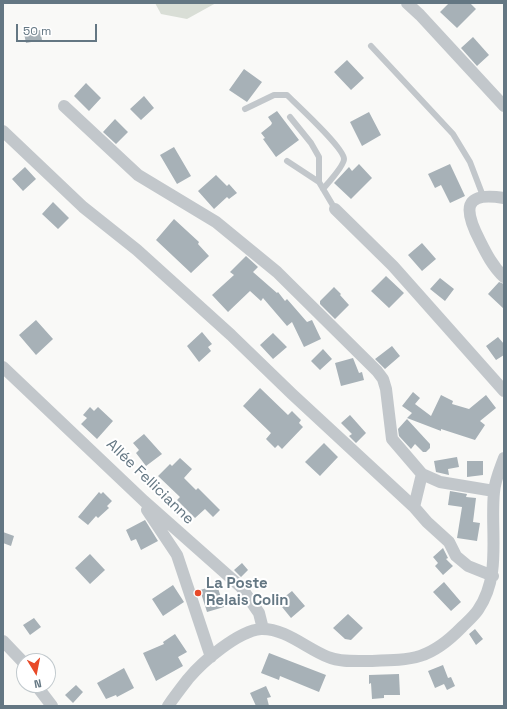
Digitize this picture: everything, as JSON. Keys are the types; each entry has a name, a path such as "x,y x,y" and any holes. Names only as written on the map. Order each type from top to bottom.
{"street":[{"path":"407,3 420,15 504,106"},
{"path":"64,106 138,175 216,222 277,272 377,371 383,379 386,389 392,439 422,474 440,482 494,491"},
{"path":"3,131 83,207 137,250 231,335 292,394 414,507 427,522 449,542 456,556 468,566 493,576"},
{"path":"504,198 483,196 474,200 470,206 470,218 487,255 504,277"},
{"path":"335,209 393,266 504,391"},
{"name":"Allée Fellicianne","path":"3,366 144,500 241,587 259,613 263,629"},
{"path":"168,706 188,678 212,657 241,635 263,629 280,633 328,658 344,661 418,658 432,653 455,634 478,610 488,592 493,576 494,491 504,458"},
{"path":"414,507 422,474"},
{"path":"144,500 147,510 176,555 212,657"},
{"path":"3,641 16,655"},
{"path":"42,693 52,706"}],"lane":[{"path":"371,46 453,134 470,162 483,196"},
{"path":"245,109 274,95 287,95 330,139 342,154 344,159 343,163 324,189"},
{"path":"290,117 311,143 319,157 319,182"},
{"path":"287,161 319,182 335,209"}],"shaded area":[{"path":"155,3 216,3 187,19 161,14"}],"building":[{"path":"449,3 470,3 476,9 457,28 440,12"},
{"path":"40,30 42,40 26,43 24,33"},
{"path":"473,37 489,55 477,66 461,48"},
{"path":"347,60 364,78 351,90 334,72"},
{"path":"244,69 262,82 247,102 229,90"},
{"path":"86,83 101,98 89,111 74,96"},
{"path":"144,96 154,108 141,120 130,109"},
{"path":"277,111 299,140 276,157 263,139 265,138 261,133 272,123 268,117"},
{"path":"369,112 381,135 362,146 350,122"},
{"path":"115,119 128,132 116,144 103,132"},
{"path":"174,147 191,176 177,184 160,155"},
{"path":"359,164 372,178 351,199 334,183 349,167 352,171"},
{"path":"450,164 465,196 450,203 441,185 435,188 428,174"},
{"path":"25,167 36,179 23,191 12,179"},
{"path":"216,175 227,186 229,184 237,193 229,199 227,197 214,209 198,191"},
{"path":"53,202 69,218 58,229 42,214"},
{"path":"174,219 199,242 198,244 209,256 191,273 156,240"},
{"path":"422,243 436,259 422,271 408,255"},
{"path":"246,256 258,267 253,272 277,293 278,292 285,301 287,299 307,322 312,320 321,339 304,347 292,322 287,326 263,298 261,301 250,291 228,312 212,295 234,275 230,272"},
{"path":"386,276 404,293 389,308 371,291"},
{"path":"440,278 454,289 445,301 430,289"},
{"path":"499,282 504,284 504,309 488,294"},
{"path":"334,287 349,305 335,319 320,304 320,301"},
{"path":"36,320 53,339 36,355 19,335"},
{"path":"202,332 212,344 208,347 211,351 199,362 187,346"},
{"path":"273,333 287,347 273,359 260,345"},
{"path":"498,337 504,344 504,355 496,360 486,346"},
{"path":"392,346 400,356 385,369 375,359"},
{"path":"323,349 332,359 320,370 311,361"},
{"path":"353,358 359,373 362,372 364,380 341,386 335,363"},
{"path":"260,388 288,415 292,411 301,420 299,423 303,427 282,449 278,445 275,448 266,439 271,433 243,406"},
{"path":"413,392 420,398 415,404 431,416 441,395 453,401 452,404 469,409 486,395 496,408 480,421 485,425 475,440 441,429 441,431 407,418 412,413 402,406"},
{"path":"90,407 94,411 98,407 113,421 97,439 81,424 87,418 83,415"},
{"path":"350,415 366,433 356,443 349,436 352,434 341,423"},
{"path":"407,419 430,444 430,448 426,452 423,452 415,444 411,449 399,436 398,429"},
{"path":"144,434 162,454 146,466 136,453 139,450 133,443"},
{"path":"324,443 338,457 320,476 305,462"},
{"path":"457,457 459,467 448,469 449,475 436,472 434,461"},
{"path":"180,458 192,469 184,478 196,490 198,488 220,510 213,517 205,509 195,518 177,500 180,497 158,476 170,464 172,466"},
{"path":"467,461 483,461 483,475 467,477"},
{"path":"450,491 467,494 466,497 476,498 473,522 480,523 477,541 457,538 462,507 448,505"},
{"path":"99,492 101,494 103,492 112,501 107,506 109,508 98,518 96,516 88,525 78,517"},
{"path":"145,520 158,541 141,550 136,539 131,541 126,530"},
{"path":"3,532 14,536 11,546 3,543"},
{"path":"443,548 448,558 446,559 453,566 443,575 435,566 438,563 433,557"},
{"path":"90,554 105,570 90,584 75,568"},
{"path":"242,563 248,570 241,577 234,570"},
{"path":"444,582 461,602 451,611 433,592"},
{"path":"173,585 184,602 163,616 152,599"},
{"path":"217,585 224,607 207,612 200,590"},
{"path":"292,591 305,606 291,618 278,602"},
{"path":"348,614 363,628 351,640 345,639 333,628"},
{"path":"34,618 41,627 30,635 23,625"},
{"path":"475,629 483,639 476,645 469,634"},
{"path":"175,634 187,652 178,657 183,666 156,681 143,653 164,644 163,642"},
{"path":"269,653 326,675 319,692 280,676 279,680 261,673"},
{"path":"443,665 448,678 451,677 455,686 447,690 444,684 435,688 428,671"},
{"path":"124,668 134,688 117,697 116,695 106,699 97,683"},
{"path":"399,674 400,695 384,695 384,698 372,699 369,675"},
{"path":"76,685 83,692 73,703 65,695"},
{"path":"266,686 271,697 267,698 269,706 256,706 250,693"}],"place":[{"name":"La Poste Relais Colin","path":"198,593"}]}
